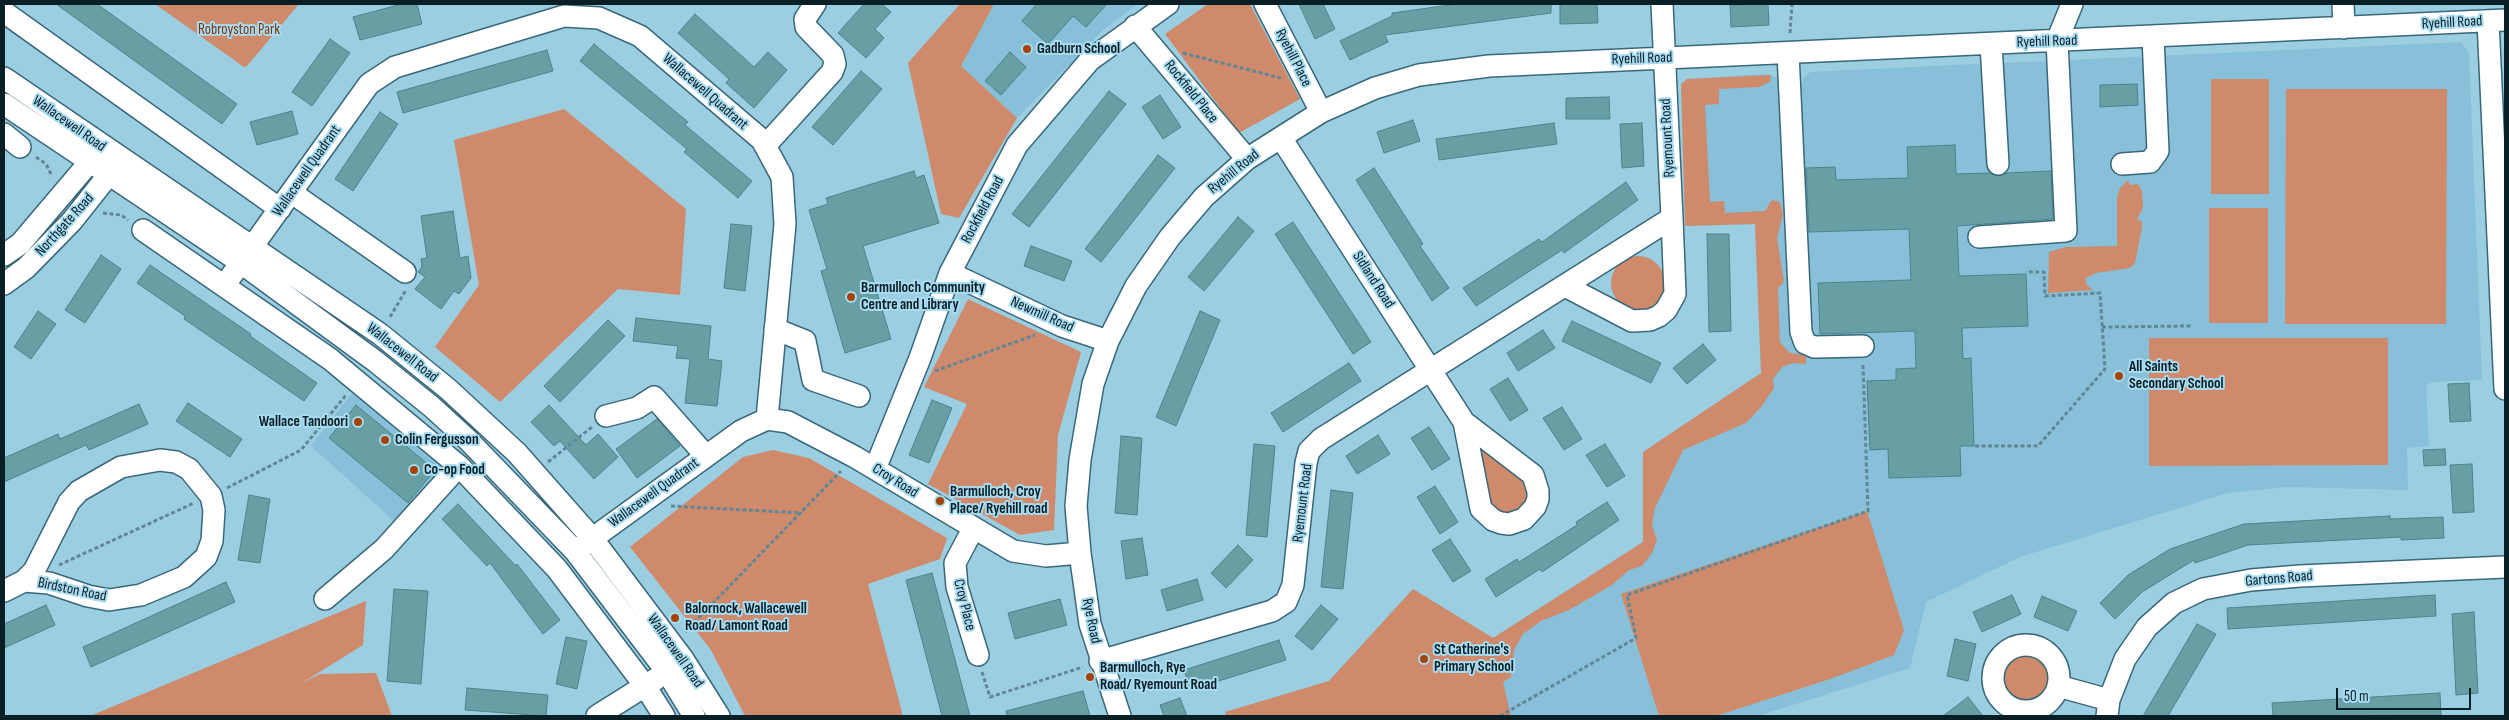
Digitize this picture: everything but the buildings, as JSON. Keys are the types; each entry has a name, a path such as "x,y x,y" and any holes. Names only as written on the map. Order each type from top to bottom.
{"street":[{"path":"765,146 832,72 835,64 832,55 806,27 806,19 815,4"},
{"name":"Rockfield Road","path":"875,468 911,380 950,273 1018,145 1090,60 1168,4"},
{"name":"Ryehill Place","path":"1265,4 1321,112"},
{"path":"1662,4 1664,58"},
{"path":"1978,237 2066,231 2057,41 2072,4"},
{"path":"2343,4 2344,28"},
{"path":"4,12 286,201 405,272"},
{"name":"Wallacewell Quadrant","path":"246,255 369,84 395,67 564,16 599,18 640,36 762,140 782,177 784,214 767,420 741,431 575,551"},
{"path":"2497,20 2505,389"},
{"name":"Ryehill Road","path":"1080,553 1076,506 1081,452 1093,384 1108,341 1136,286 1170,237 1204,197 1247,159 1321,112 1375,88 1419,75 1489,66 2497,20"},
{"name":"Rockfield Place","path":"1135,26 1154,46 1247,159"},
{"path":"2122,164 2150,162 2158,151 2154,37"},
{"path":"1991,44 1998,164"},
{"path":"1788,53 1800,332 1805,344 1814,348 1863,346"},
{"name":"Ryemount Road","path":"1565,286 1632,321 1650,320 1659,316 1666,310 1675,294 1664,58"},
{"name":"Wallacewell Road","path":"4,78 96,154"},
{"name":"Wallacewell Road","path":"4,104 116,166 246,255 380,334 448,389 517,453 592,538 674,659 719,716"},
{"name":"Sidland Road","path":"1281,138 1464,422 1533,476 1538,491 1538,499 1535,507 1524,519 1509,524 1501,523 1493,520 1481,509 1464,422"},
{"name":"Northgate Road","path":"4,255 20,244 96,154"},
{"name":"Northgate Road","path":"4,284 26,268 72,221 116,166"},
{"name":"Ryemount Road","path":"1100,661 1272,611 1286,602 1293,585 1306,463 1309,452 1321,439 1431,372 1672,218"},
{"path":"143,230 358,381 459,466 557,569 645,686 664,716"},
{"path":"224,286 246,255"},
{"name":"Wallacewell Road","path":"246,255 432,407 468,440 575,551 674,659 694,716"},
{"name":"Newmill Road","path":"950,273 1062,326 1108,341"},
{"path":"775,329 805,341 813,380 859,396"},
{"path":"606,416 637,408 655,388 706,456"},
{"name":"Croy Road","path":"767,420 788,422 855,456 972,529 1013,551 1046,556 1080,553"},
{"name":"Birdston Road","path":"4,591 24,581 40,559 69,502 79,491 121,467 160,460 176,462 189,469 210,496 214,510 212,541 206,557 184,577 141,595 109,600 88,596 49,583 24,581"},
{"path":"325,599 384,549 459,466"},
{"name":"Croy Place","path":"972,529 955,564 957,587 978,655"},
{"name":"Rye Road","path":"1080,553 1090,624 1100,661 1120,716"},
{"name":"Gartons Road","path":"2058,686 2108,708 2124,659 2147,626 2174,603 2203,590 2251,580 2300,576 2505,567"},
{"path":"597,716 645,686 674,659"}],"path":[{"path":"1788,53 1792,4"},
{"path":"1154,46 1306,84"},
{"path":"380,334 406,289 405,272"},
{"path":"1975,446 2038,446 2105,369 2100,293 2046,296 2044,272 2026,272"},
{"path":"911,380 1062,326"},
{"path":"2102,327 2190,326"},
{"path":"1500,716 1636,638 1627,595 1868,511 1863,346"},
{"path":"541,455 547,462 606,416"},
{"path":"674,659 802,513 855,456"},
{"path":"642,504 802,513"},
{"path":"978,655 990,697 1100,661"}],"shaded area":[{"name":"Gadburn School","path":"994,4 1138,4 1102,31 1017,118 960,66"},
{"name":"All Saints Secondary School","path":"2461,42 2469,53 2482,380 2432,382 2426,386 2429,446 2407,448 2408,490 2287,487 2228,493 2020,557 1926,602 1910,668 1758,716 1226,716 1225,712 1329,681 1413,589 1493,638 1643,542 1643,452 1761,373 1755,224 1685,226 1681,84 1687,79 1764,74 1778,78 1779,84 1802,84 1804,78 1810,72 1975,64 1981,65 1984,73 2002,70 2004,63"},
{"path":"352,393 443,469 395,522 311,446"}],"green space":[{"name":"Robroyston Park","path":"155,4 299,4 247,66 244,67"},
{"path":"960,4 994,4 961,66 1017,118 959,218 941,214 908,63"},
{"path":"1208,4 1250,4 1300,99 1239,133 1165,34"},
{"path":"1771,75 1770,82 1759,87 1719,89 1719,104 1705,105 1710,202 1724,201 1725,213 1765,211 1772,200 1780,202 1783,214 1777,238 1784,282 1778,288 1780,342 1790,353 1806,355 1806,364 1793,363 1782,367 1773,379 1774,388 1761,407 1746,423 1683,450 1655,508 1652,525 1657,540 1652,553 1642,566 1629,570 1612,585 1569,610 1541,621 1523,634 1514,650 1511,677 1503,682 1511,716 1226,716 1225,712 1329,681 1413,589 1493,638 1643,542 1643,452 1761,373 1755,224 1685,226 1681,84 1687,79"},
{"path":"2211,79 2269,79 2269,194 2211,194"},
{"path":"2286,89 2447,89 2446,324 2285,324"},
{"path":"564,109 686,209 680,295 618,289 500,402 435,347 479,285 454,140"},
{"path":"2128,180 2130,185 2138,184 2142,191 2143,207 2137,220 2142,221 2142,228 2135,263 2130,268 2096,273 2086,278 2086,284 2093,290 2048,293 2049,252 2066,247 2117,246 2117,198 2120,188"},
{"path":"2209,208 2268,208 2268,323 2209,323"},
{"path":"1638,256 1648,258 1657,264 1663,273 1665,283 1663,293 1657,302 1648,308 1638,310 1628,308 1619,302 1613,293 1611,283 1613,273 1619,264 1628,258"},
{"path":"968,299 1081,352 1058,435 1054,530 1020,535 928,484 967,404 924,387"},
{"path":"2149,338 2388,338 2388,465 2149,466"},
{"path":"1485,449 1515,468 1527,486 1526,500 1516,511 1503,514 1492,509 1480,452"},
{"path":"773,450 809,458 947,538 940,559 868,584 903,716 745,716 711,650 630,547 743,457"},
{"path":"1867,511 1904,630 1894,655 1830,679 1716,716 1659,716 1621,594"},
{"path":"366,601 363,645 302,683 320,674 376,673 392,716 90,716"},
{"path":"2021,655 2031,655 2043,662 2050,674 2050,684 2043,696 2031,703 2021,703 2013,699 2006,692 2002,684 2002,674 2006,666 2013,659"}],"place":[{"name":"Gadburn School","path":"1027,49"},
{"name":"Barmulloch Community Centre and Library","path":"851,297"},
{"name":"All Saints Secondary School","path":"2119,376"},
{"name":"Wallace Tandoori","path":"358,422"},
{"name":"Colin Fergusson","path":"385,440"},
{"name":"Co-op Food","path":"414,470"},
{"name":"Barmulloch, Croy Place/ Ryehill road","path":"940,501"},
{"name":"Balornock, Wallacewell Road/ Lamont Road","path":"675,618"},
{"name":"St Catherine's Primary School","path":"1424,659"},
{"name":"Barmulloch, Rye Road/ Ryemount Road","path":"1090,677"}]}
